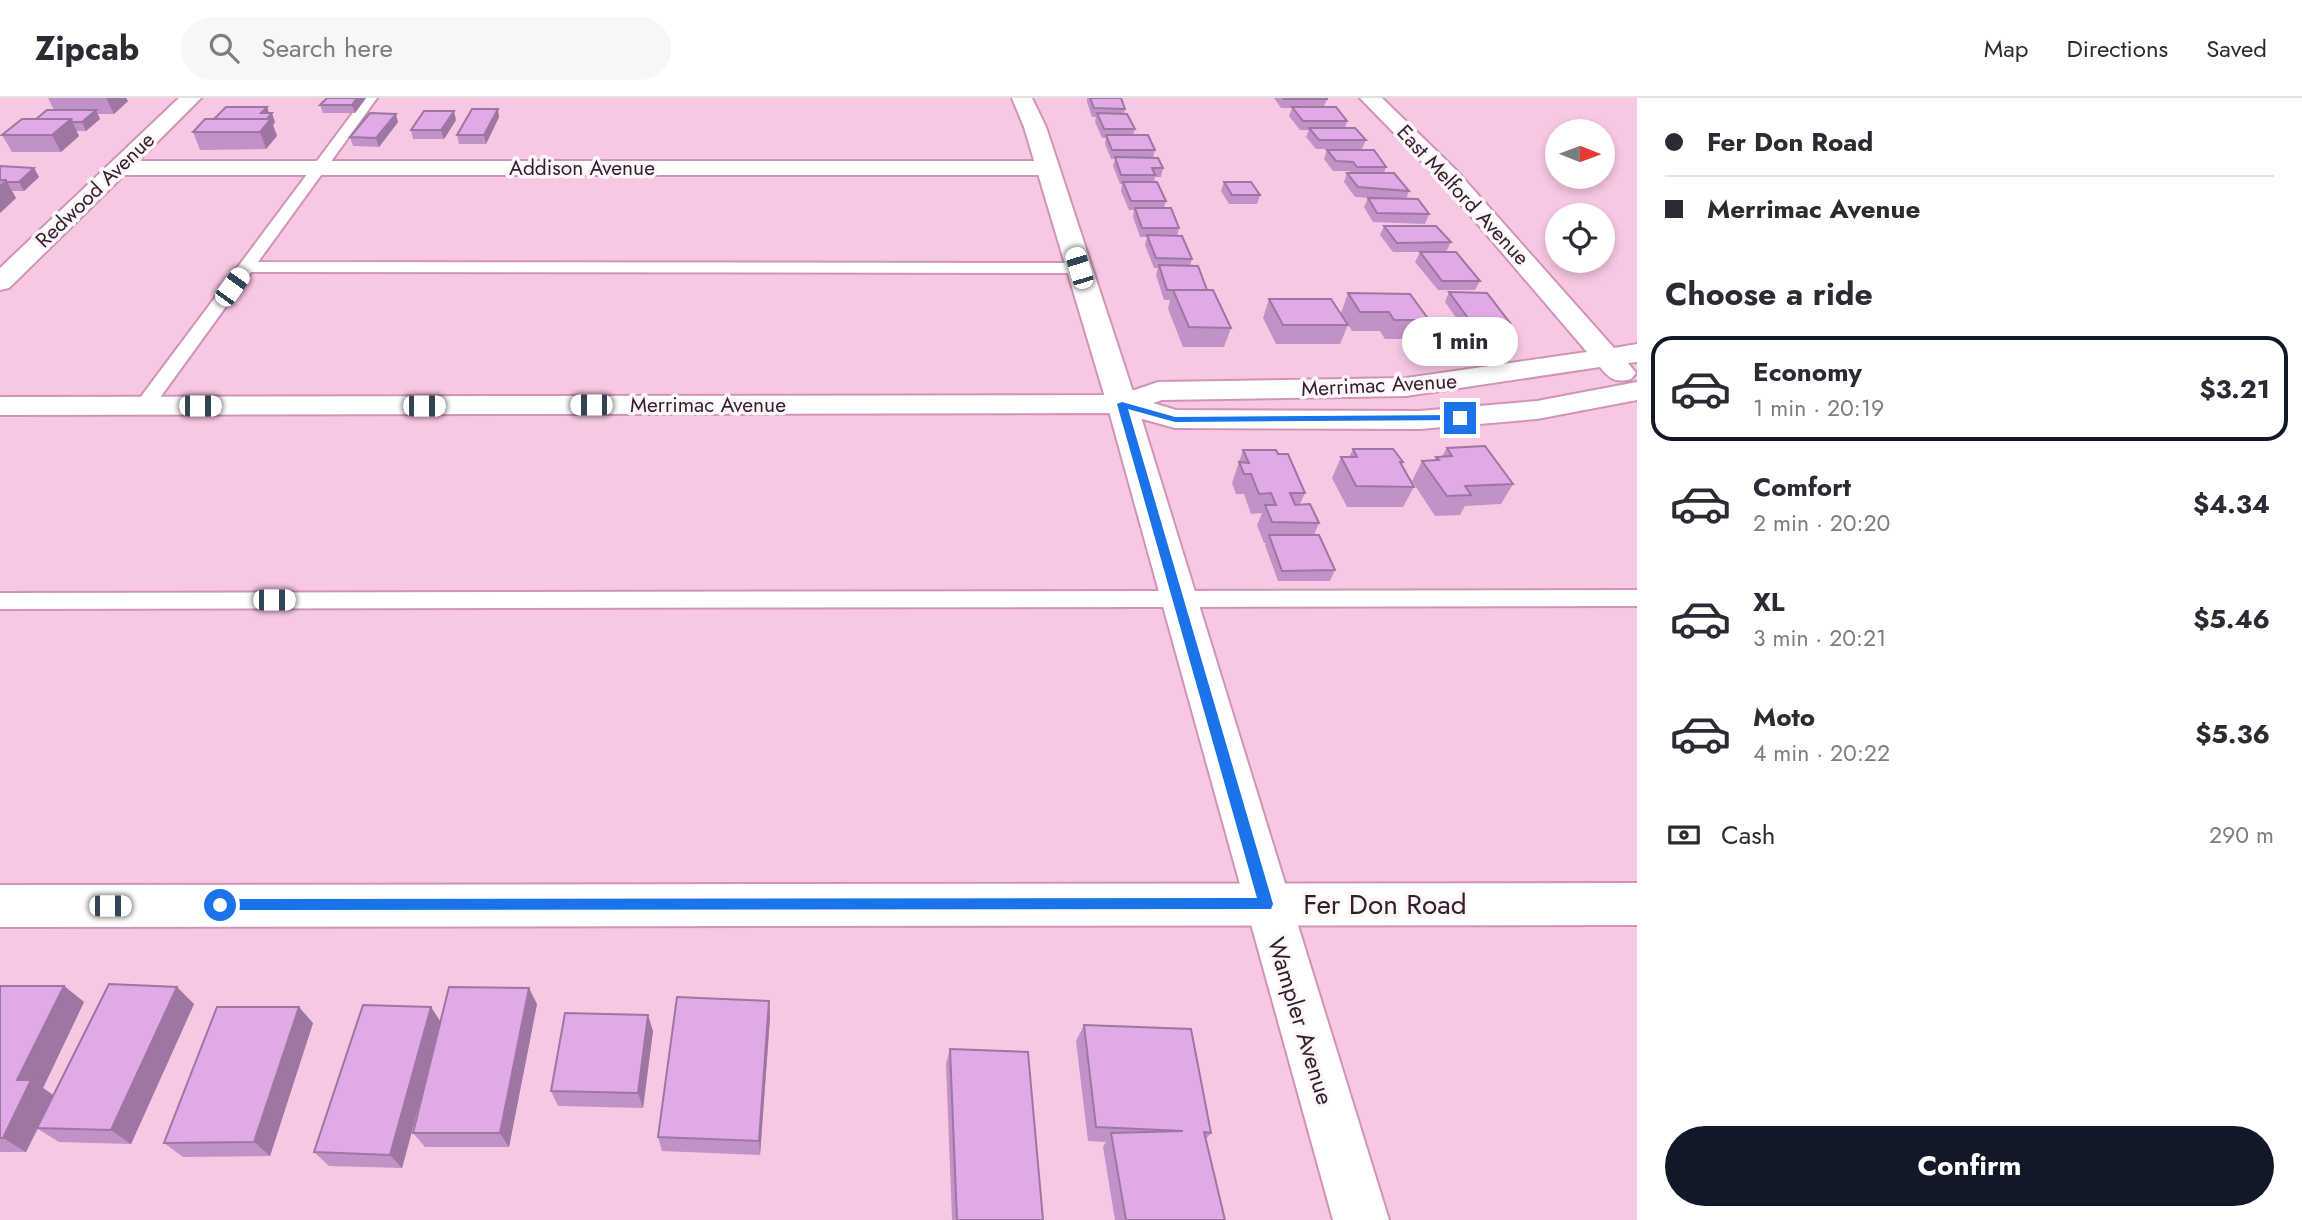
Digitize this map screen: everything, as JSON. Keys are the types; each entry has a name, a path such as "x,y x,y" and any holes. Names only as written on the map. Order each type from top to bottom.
{"street":[{"name":"Redwood Avenue","path":"0,282 191,98"},
{"name":"Wampler Avenue","path":"1022,98 1122,404 1266,904 1361,1220"},
{"name":"East Melford Avenue","path":"1370,98 1448,175 1553,291 1606,359 1637,389"},
{"name":"Addison Avenue","path":"118,168 1047,168"},
{"name":"Merrimac Avenue","path":"1122,404 1158,391 1406,387 1637,353"},
{"name":"Merrimac Avenue","path":"0,407 1122,404 1175,419 1420,420 1537,410 1637,389"},
{"name":"Fer Don Road","path":"0,906 1637,904"}],"lane":[{"path":"144,406 371,98"},
{"path":"247,267 1079,268"},
{"path":"0,601 1637,598"}],"building":[{"path":"327,98 357,98 352,105 320,105"},
{"path":"1090,98 1121,98 1125,109 1094,108"},
{"path":"1327,98 1327,99 1284,99"},
{"path":"226,107 267,107 261,113 272,113 267,119 214,119"},
{"path":"1292,107 1336,107 1347,121 1303,121"},
{"path":"472,109 498,109 484,135 457,135"},
{"path":"47,110 96,110 82,122 72,122 71,119 36,119"},
{"path":"424,111 454,111 441,130 411,130"},
{"path":"370,113 396,114 376,138 350,137"},
{"path":"1097,113 1127,114 1135,129 1104,129"},
{"path":"22,119 71,119 52,135 2,135"},
{"path":"205,119 271,119 260,132 193,132"},
{"path":"1309,128 1355,128 1366,140 1319,140"},
{"path":"1106,135 1148,135 1155,150 1112,150"},
{"path":"1327,150 1374,150 1386,167 1357,167 1353,162 1336,161"},
{"path":"1115,157 1158,158 1163,168 1152,168 1155,175 1121,175"},
{"path":"0,166 34,168 19,182 6,182 0,180"},
{"path":"1347,173 1394,173 1409,191 1358,187"},
{"path":"1123,182 1157,182 1166,201 1131,201"},
{"path":"1224,182 1251,182 1260,195 1232,195"},
{"path":"1368,198 1418,199 1429,214 1377,213"},
{"path":"1135,208 1171,208 1179,228 1142,228"},
{"path":"1384,226 1436,226 1451,242 1397,243"},
{"path":"1147,235 1182,236 1192,259 1156,258"},
{"path":"1420,252 1456,252 1480,281 1442,281"},
{"path":"1159,265 1198,266 1207,290 1167,290"},
{"path":"1173,290 1213,290 1231,328 1189,327"},
{"path":"1449,292 1487,293 1510,323 1471,322"},
{"path":"1348,293 1410,294 1429,320 1394,320 1389,312 1360,312"},
{"path":"1269,299 1331,299 1348,325 1283,325"},
{"path":"1485,446 1513,484 1465,486 1471,495 1447,496 1422,461 1452,456 1447,448"},
{"path":"1353,449 1393,449 1403,462 1400,462 1414,487 1356,486 1341,457 1357,457"},
{"path":"1243,450 1276,450 1278,454 1288,454 1305,493 1290,493 1295,505 1310,504 1319,523 1272,522 1265,505 1276,505 1271,493 1259,494 1251,474 1244,474 1239,462 1249,463"},
{"path":"1269,535 1319,535 1335,570 1282,571"},
{"path":"109,984 177,987 111,1130 37,1128"},
{"path":"0,986 64,986 17,1080 31,1080 3,1138 0,1138"},
{"path":"449,987 529,988 500,1133 413,1133"},
{"path":"677,997 769,1001 759,1141 658,1137"},
{"path":"363,1005 431,1007 390,1155 314,1152"},
{"path":"217,1007 299,1007 254,1142 164,1143"},
{"path":"565,1013 648,1015 638,1093 551,1091"},
{"path":"1084,1025 1191,1029 1211,1133 1204,1132 1225,1220 1126,1220 1111,1133 1183,1131 1096,1127"},
{"path":"950,1049 1028,1052 1043,1220 957,1220"}],"route":[{"path":"220,905 1266,904 1122,404 1175,419 1460,418"}]}
